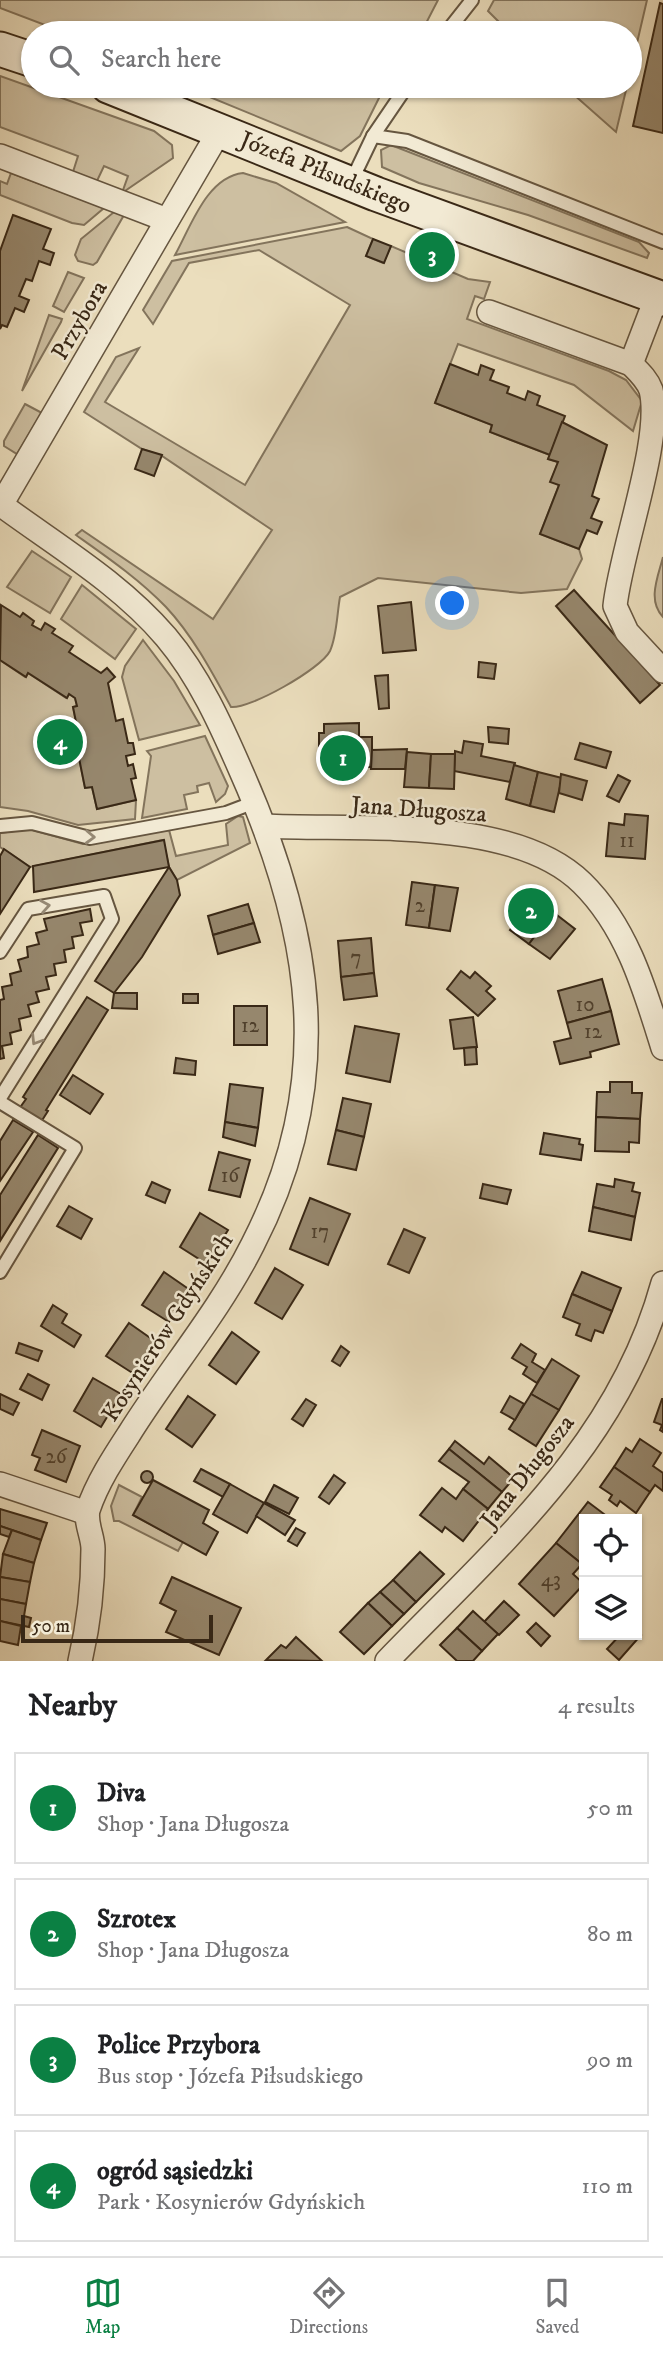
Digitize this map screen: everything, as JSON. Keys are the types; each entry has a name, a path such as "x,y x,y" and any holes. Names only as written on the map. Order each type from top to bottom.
{"street":[{"path":"0,49 21,56"},
{"name":"Józefa Piłsudskiego","path":"139,98 350,184 661,292"},
{"name":"Przybora","path":"31,527 0,505 220,130"},
{"path":"0,156 167,220"},
{"path":"631,364 661,292"},
{"path":"489,312 631,364 646,379 657,396 656,434 615,606 627,632 663,671"},
{"name":"Kosynierów Gdyńskich","path":"31,527 103,577 135,604 167,639 198,684 265,826 292,908 305,995 307,1048 292,1149 277,1193 253,1246 224,1296 115,1457 87,1513"},
{"name":"Jana Długosza","path":"265,826 444,832 520,846 554,861 588,889 624,942 639,973 663,1048"},
{"name":"Jana Długosza","path":"387,1661 509,1539 565,1473 622,1385 647,1332 663,1283"},
{"path":"0,1484 87,1513 93,1539 93,1593 80,1661"}],"lane":[{"path":"455,21 472,0"},
{"path":"350,184 373,136 399,98"},
{"path":"373,136 408,141 663,242"},
{"path":"0,826 32,823 90,838 226,813 255,802"},
{"path":"0,952 28,909 104,896 112,919 0,1100 75,1148 0,1272"}],"shaded area":[{"path":"0,0 438,0 427,21 34,21 0,8"},
{"path":"494,0 647,0 642,21 498,21 488,11"},
{"path":"0,76 21,84 21,98 62,98 154,131 172,145 173,158 122,193 128,176 104,166 96,183 72,175 78,156 0,127"},
{"path":"212,98 379,98 360,136 341,151"},
{"path":"578,98 624,98 616,132"},
{"path":"391,145 639,242 649,253 647,258 528,215 419,183 382,167 381,150"},
{"path":"11,173 104,208 84,225 72,223 0,195 0,181 7,184"},
{"path":"243,173 276,183 345,222 175,255 194,217 210,193 230,176"},
{"path":"114,212 124,215 97,262 93,265 78,261 75,255 81,239"},
{"path":"347,227 373,239 366,256 383,263 391,246 468,279 490,282 484,299 475,296 467,319 609,371 626,380 642,401 633,431 574,385 458,344 435,403 492,425 490,432 550,455 548,459 558,462 551,481 559,485 540,534 579,549 582,559 567,589 521,593 378,578 340,597 334,638 324,659 300,677 268,695 231,707 176,618 134,578 76,535 82,530 213,619 272,530 162,456 142,449 84,412 116,357 139,348 105,402 245,485 350,305 259,250 189,263 153,324 143,310 172,261"},
{"path":"68,272 84,278 64,312 53,306"},
{"path":"49,315 62,319 61,322 22,391"},
{"path":"25,404 42,413 17,454 4,446 4,441"},
{"path":"32,551 71,577 50,613 7,587"},
{"path":"663,557 663,617 658,610 655,596"},
{"path":"82,585 136,629 115,659 61,619"},
{"path":"143,640 174,681 200,725 139,740 122,677 125,666"},
{"path":"0,660 25,677 28,673 66,698 69,694 75,698 77,706 73,707 82,752 78,753 85,788 92,787 97,809 136,800 135,819 78,825 28,811 0,807"},
{"path":"205,736 228,786 225,794 216,802 209,783 197,786 198,792 184,795 187,809 142,818 151,756 147,751"},
{"path":"238,816 243,817 250,843 177,880 169,867 163,840 30,867 0,847 0,833 29,829 83,844 169,830 176,856 228,845 226,824"},
{"path":"119,1485 142,1497 133,1515 183,1542 178,1551 119,1521 114,1521 111,1506"}],"building":[{"path":"660,3 663,4 663,133 633,126 639,98 642,98 642,85"},
{"path":"13,215 51,229 43,249 54,253 50,265 39,261 32,281 26,279 19,296 29,300 24,312 15,308 7,327 2,325 0,329 0,251"},
{"path":"373,239 391,246 384,263 366,256"},
{"path":"450,364 478,375 481,365 494,370 490,380 509,387 507,393 525,400 528,391 540,396 537,405 565,416 550,455 490,432 492,425 435,403"},
{"path":"562,422 607,445 592,496 599,499 591,518 602,522 597,534 587,530 579,549 540,534 559,485 550,482 558,462 548,459"},
{"path":"142,449 162,455 154,476 135,469"},
{"path":"574,590 660,685 640,703 556,606"},
{"path":"411,602 416,650 383,653 378,606"},
{"path":"1,605 20,617 23,613 34,621 32,625 41,630 45,623 55,629 52,633 73,646 69,652 101,673 107,668 115,677 108,683 116,721 123,719 128,743 133,743 135,754 126,756 128,766 133,764 136,778 131,779 136,800 97,809 92,787 85,788 78,753 82,752 73,707 77,706 75,698 69,694 67,698 28,673 26,677 0,660"},
{"path":"479,662 496,664 494,679 478,677"},
{"path":"388,675 389,708 379,709 375,676"},
{"path":"359,723 359,737 372,737 372,767 319,767 319,733 324,733 324,724"},
{"path":"488,727 509,729 508,744 489,742"},
{"path":"464,741 483,744 481,756 515,763 510,782 454,771 455,751 462,753"},
{"path":"580,743 611,752 606,768 575,759"},
{"path":"407,749 405,769 371,769 372,750"},
{"path":"407,752 431,754 429,788 404,787"},
{"path":"431,754 455,754 454,789 429,788"},
{"path":"514,765 538,772 530,806 506,799"},
{"path":"538,772 562,778 554,812 530,806"},
{"path":"561,774 587,781 582,800 559,793"},
{"path":"618,775 630,781 619,802 607,796"},
{"path":"625,814 648,816 645,859 606,856 609,823 624,825"},
{"path":"164,840 169,867 34,892 33,866"},
{"path":"4,849 30,867 0,914 0,856"},
{"path":"169,867 177,880 180,895 142,957 114,993 95,981"},
{"path":"412,882 435,885 429,928 406,925"},
{"path":"435,885 458,888 450,931 429,928"},
{"path":"532,897 553,912 529,944 510,930"},
{"path":"248,904 254,923 213,935 208,916"},
{"path":"90,909 92,921 80,923 83,935 72,937 74,948 64,950 66,962 54,964 56,975 46,977 49,989 36,992 39,1002 28,1005 31,1016 19,1019 21,1030 10,1033 12,1044 2,1046 4,1058 0,1059 0,1000 4,999 2,987 12,985 10,974 21,971 18,960 28,957 27,947 39,944 36,933 47,930 44,919"},
{"path":"553,912 575,929 550,959 529,944"},
{"path":"254,923 260,942 218,954 213,935"},
{"path":"371,938 374,973 341,977 338,941"},
{"path":"461,971 470,978 475,972 491,986 486,991 495,999 478,1016 447,989"},
{"path":"374,973 377,996 344,1000 341,977"},
{"path":"602,979 611,1011 567,1023 558,991"},
{"path":"114,993 137,993 137,1009 112,1008"},
{"path":"183,994 198,994 198,1003 183,1003"},
{"path":"87,997 108,1010 41,1122 19,1109 26,1099 23,1097"},
{"path":"234,1006 267,1006 267,1045 234,1045"},
{"path":"611,1011 619,1044 590,1052 591,1057 560,1064 554,1042 571,1038 567,1023"},
{"path":"473,1017 477,1047 454,1049 450,1020"},
{"path":"355,1026 399,1034 390,1082 346,1073"},
{"path":"476,1047 477,1064 465,1065 464,1048"},
{"path":"176,1058 196,1061 195,1075 174,1073"},
{"path":"73,1075 103,1094 90,1114 60,1095"},
{"path":"610,1082 632,1082 632,1093 642,1093 640,1119 596,1117 597,1092 610,1092"},
{"path":"230,1084 263,1088 258,1128 225,1122"},
{"path":"343,1098 371,1104 364,1137 336,1130"},
{"path":"596,1117 640,1119 639,1143 629,1142 629,1152 595,1151"},
{"path":"13,1120 33,1132 0,1181 0,1141"},
{"path":"225,1122 258,1128 255,1146 223,1137"},
{"path":"336,1130 364,1137 356,1170 328,1164"},
{"path":"544,1133 580,1139 579,1144 583,1145 581,1160 540,1154"},
{"path":"38,1135 58,1148 0,1241 0,1195"},
{"path":"219,1152 250,1160 240,1197 209,1190"},
{"path":"615,1179 634,1183 632,1191 640,1193 635,1217 593,1207 597,1184 614,1187"},
{"path":"152,1182 170,1190 165,1203 146,1195"},
{"path":"483,1184 511,1190 507,1204 480,1198"},
{"path":"310,1198 350,1214 328,1265 290,1249"},
{"path":"69,1206 92,1219 81,1239 57,1226"},
{"path":"593,1207 635,1217 631,1240 589,1231"},
{"path":"200,1213 228,1230 207,1264 180,1247"},
{"path":"404,1229 425,1238 409,1273 388,1264"},
{"path":"275,1268 303,1285 282,1319 255,1303"},
{"path":"164,1272 190,1290 169,1322 142,1305"},
{"path":"582,1272 621,1288 612,1311 572,1294"},
{"path":"572,1294 612,1311 603,1333 595,1330 591,1341 576,1335 580,1324 563,1317"},
{"path":"53,1305 67,1314 62,1323 81,1335 74,1347 41,1326"},
{"path":"129,1323 156,1342 134,1374 106,1356"},
{"path":"232,1332 259,1352 236,1384 209,1365"},
{"path":"19,1343 42,1351 38,1361 16,1353"},
{"path":"521,1344 536,1354 532,1362 545,1370 537,1383 523,1374 527,1367 512,1358"},
{"path":"341,1346 349,1352 340,1366 332,1361"},
{"path":"552,1359 579,1376 559,1410 531,1394"},
{"path":"28,1374 49,1385 42,1400 20,1389"},
{"path":"93,1378 121,1394 101,1427 74,1411"},
{"path":"0,1394 19,1403 13,1415 0,1409"},
{"path":"531,1394 559,1410 536,1446 509,1429"},
{"path":"188,1396 215,1415 192,1447 166,1429"},
{"path":"510,1396 524,1404 515,1420 501,1412"},
{"path":"306,1399 316,1405 303,1426 292,1419"},
{"path":"662,1399 663,1432 660,1430 662,1425 654,1422"},
{"path":"42,1430 80,1446 66,1482 35,1470 40,1458 32,1455"},
{"path":"640,1439 661,1453 653,1466 663,1473 663,1491 655,1485 650,1492 614,1467 626,1448 632,1452"},
{"path":"455,1441 484,1464 489,1457 514,1478 502,1492 449,1449"},
{"path":"449,1449 502,1492 488,1509 463,1489 469,1482 439,1461"},
{"path":"614,1467 650,1492 636,1513 620,1501 617,1506 609,1500 612,1495 600,1487"},
{"path":"201,1469 230,1484 223,1497 194,1481"},
{"path":"147,1471 153,1477 147,1483 141,1477"},
{"path":"334,1475 345,1483 329,1504 319,1497"},
{"path":"153,1480 209,1510 203,1523 218,1532 206,1555 133,1515"},
{"path":"230,1484 264,1503 247,1533 213,1514"},
{"path":"274,1485 298,1498 289,1514 265,1502"},
{"path":"442,1488 456,1499 463,1489 488,1509 463,1541 445,1527 442,1532 420,1515"},
{"path":"588,1502 604,1514 579,1514 579,1562 556,1543"},
{"path":"264,1503 295,1520 285,1535 256,1516"},
{"path":"0,1509 47,1523 41,1540 0,1526"},
{"path":"0,1526 12,1530 9,1537 0,1534"},
{"path":"296,1528 305,1533 297,1546 288,1541"},
{"path":"12,1530 41,1540 34,1563 3,1554"},
{"path":"556,1543 579,1562 579,1567 573,1574 579,1579 579,1589 554,1616 519,1584"},
{"path":"420,1552 444,1574 416,1602 393,1580"},
{"path":"3,1554 34,1563 30,1582 0,1577"},
{"path":"0,1577 30,1582 26,1604 0,1599"},
{"path":"172,1577 241,1608 219,1655 166,1632 176,1611 160,1603"},
{"path":"393,1580 416,1602 404,1614 380,1592"},
{"path":"380,1592 404,1614 392,1626 368,1603"},
{"path":"0,1599 26,1604 24,1616 31,1618 29,1627 0,1621"},
{"path":"504,1601 519,1615 499,1635 484,1622"},
{"path":"368,1603 392,1626 364,1654 340,1632"},
{"path":"473,1611 498,1634 482,1651 457,1628"},
{"path":"0,1621 21,1626 18,1645 0,1641"},
{"path":"536,1623 550,1636 541,1646 527,1632"},
{"path":"457,1628 482,1651 473,1661 457,1661 440,1645"},
{"path":"296,1637 322,1661 266,1660 281,1645 286,1648"},
{"path":"615,1640 637,1640 619,1660 607,1649"}],"place":[{"name":"Police Przybora","path":"432,255"},
{"name":"ogród sąsiedzki","path":"60,742"},
{"name":"Diva","path":"343,758"},
{"name":"Szrotex","path":"531,911"}]}
